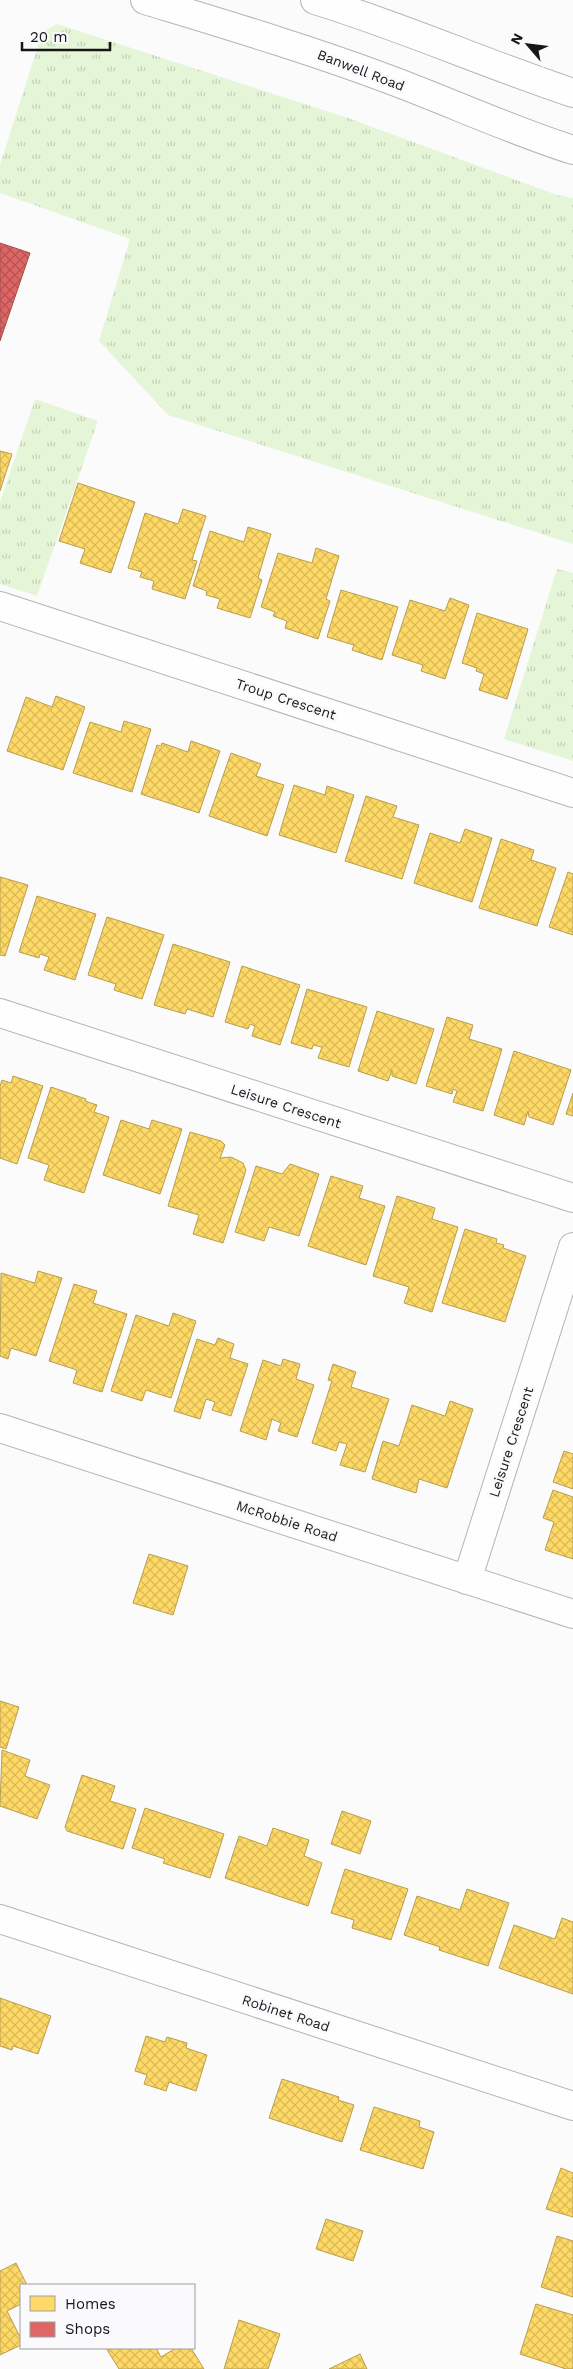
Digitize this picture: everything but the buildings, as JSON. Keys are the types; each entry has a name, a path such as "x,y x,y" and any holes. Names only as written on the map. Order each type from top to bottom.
{"street":[{"name":"Banwell Road","path":"145,0 313,51 391,80 483,118 573,150"},
{"path":"316,0 430,39 502,68 573,93"},
{"name":"Troup Crescent","path":"1,611 573,793"},
{"name":"Leisure Crescent","path":"0,1013 573,1198"},
{"name":"Leisure Crescent","path":"467,1580 573,1247"},
{"name":"McRobbie Road","path":"0,1428 573,1614"},
{"name":"Robinet Road","path":"0,1920 573,2106"}],"green space":[{"path":"57,24 348,118 557,195 573,198 573,544 168,415 99,341 130,239 0,193 0,165 42,33"},
{"path":"35,399 98,421 37,596 0,584 0,502"},
{"path":"557,569 573,573 573,761 504,739"}]}
